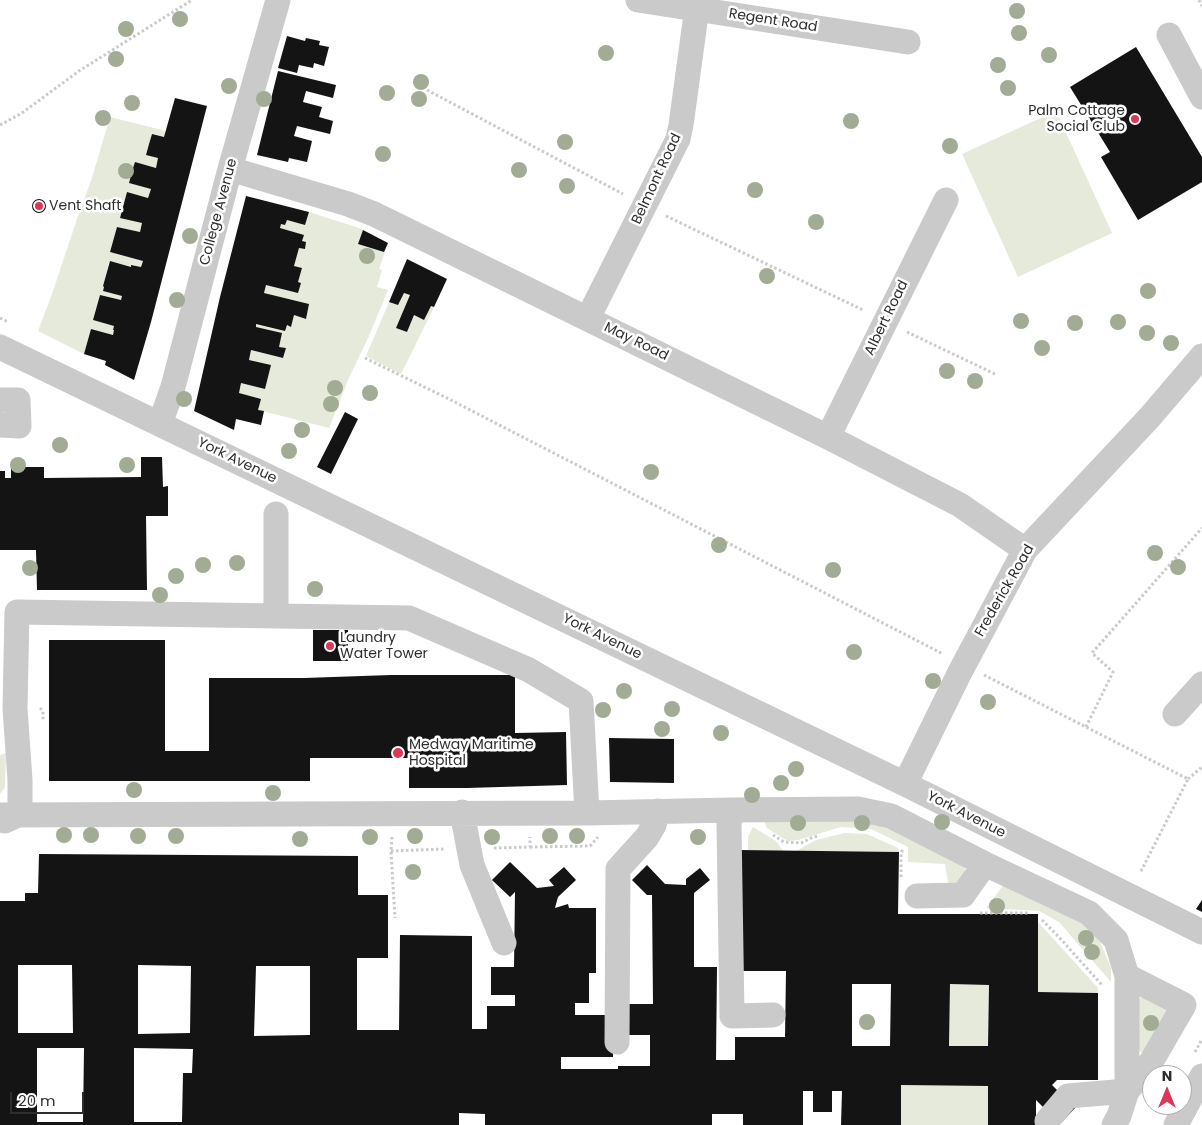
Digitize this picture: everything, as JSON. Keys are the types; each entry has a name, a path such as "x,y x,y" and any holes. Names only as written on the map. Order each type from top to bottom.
{"street":[{"name":"College Avenue","path":"160,424 173,387 230,169 278,0"},
{"name":"Regent Road","path":"638,0 698,4 908,42"},
{"name":"Belmont Road","path":"588,318 676,144 679,135 698,4"},
{"path":"1169,35 1202,97"},
{"name":"May Road","path":"230,169 348,204 374,214 828,437 960,505 1025,550"},
{"name":"Albert Road","path":"828,437 946,200"},
{"name":"York Avenue","path":"0,347 905,784 1202,932"},
{"name":"Frederick Road","path":"905,784 964,665 1025,550 1149,418 1202,356"},
{"path":"0,400 18,400 19,426 0,425"},
{"path":"276,514 276,616"},
{"path":"588,813 581,701 529,670 409,618 17,612 15,708 20,780 7,818 462,812 588,813 731,810 858,810 891,816 985,864 1089,913 1116,940 1127,976 1127,1092 1114,1125"},
{"path":"1175,714 1202,684"},
{"path":"731,810 729,825 732,1016 773,1015"},
{"path":"617,1042 618,869 647,837 654,825 658,811"},
{"path":"462,812 472,865 504,943"},
{"path":"909,889 963,895 985,864"},
{"path":"1048,1125 1047,1120 1068,1096 1127,1092 1151,1062 1184,1005 1127,976"},
{"path":"1176,1125 1202,1076"}],"path":[{"path":"0,125 22,113 79,71 192,0"},
{"path":"1199,0 1202,6"},
{"path":"427,90 645,205 997,375"},
{"path":"0,318 16,326"},
{"path":"365,358 447,398 1188,779"},
{"path":"1086,727 1113,672 1092,653 1202,528"},
{"path":"1129,896 1188,779 1202,767"},
{"path":"770,832 784,842 801,843 819,836"},
{"path":"391,851 590,846 602,833"},
{"path":"530,834 530,847"},
{"path":"392,836 391,851 395,918"},
{"path":"896,844 904,847 901,854 909,889"},
{"path":"978,912 1035,913"},
{"path":"1041,919 1101,984 1101,994"}],"shaded area":[{"path":"1056,111 1112,233 1018,277 962,154"},
{"path":"110,117 166,131 164,137 152,134 146,155 158,158 156,168 135,162 132,171 129,183 151,189 148,198 127,192 120,217 142,223 140,232 117,227 110,252 143,261 141,267 132,265 131,267 109,262 103,291 122,296 121,300 100,295 93,320 114,326 113,335 91,329 84,354 38,331 92,178"},
{"path":"309,212 359,228 388,243 379,269 382,270 377,287 388,290 329,428 258,410 260,399 239,393 241,383 265,389 271,365 249,360 251,350 283,358 286,348 279,347 256,327 256,324 291,326 294,315 306,319 309,304 264,293 266,285 301,283 298,282 302,268 294,266 299,248 305,249 306,242 302,241 303,235 280,228 281,224 287,220 305,225"},
{"path":"404,293 410,295 397,328 407,332 414,315 424,320 431,306 434,307 401,374 366,356 389,302 398,305"},
{"path":"6,753 5,787 0,794 0,755"},
{"path":"773,815 888,824 964,866 967,878 949,888 945,864 908,862 908,847 871,829 841,827 789,841 767,828 764,821"},
{"path":"753,827 776,841 783,851 748,850 748,837"},
{"path":"845,833 867,834 898,848 899,852 796,851 816,840"},
{"path":"1005,883 1078,916 1096,932 1111,968 1111,982 1059,922 1039,911 986,908"},
{"path":"1038,922 1098,988 1098,993 1038,992"},
{"path":"950,984 989,985 988,1046 949,1046"},
{"path":"1143,996 1168,1009 1143,1053 1138,1048 1139,999"},
{"path":"901,1085 988,1086 988,1125 901,1125"}],"building":[{"path":"287,36 305,41 306,38 320,41 319,45 329,47 324,66 314,63 313,68 299,65 297,73 278,68"},
{"name":"Palm Cottage Social Club","path":"1136,47 1202,157 1202,182 1138,220 1101,157 1110,152 1070,87"},
{"path":"278,71 336,85 333,98 306,91 303,102 322,107 319,117 333,121 330,134 297,126 294,136 312,141 307,162 289,158 288,162 257,155"},
{"path":"175,98 207,106 134,380 105,365 106,361 84,354 91,329 113,335 114,326 93,320 100,295 121,300 122,296 103,291 110,261 131,267 131,265 141,267 143,261 110,252 117,227 140,232 142,223 120,218 127,192 148,198 151,189 129,183 132,171 135,162 156,168 158,158 146,155 152,134 164,137"},
{"path":"246,196 309,212 305,225 287,220 285,225 281,224 280,228 304,235 302,241 306,242 305,249 299,248 294,266 302,268 298,282 301,283 298,293 266,285 264,293 309,304 306,319 294,315 291,327 287,325 285,331 256,324 256,327 282,333 279,347 286,348 283,358 251,350 249,360 271,365 265,389 241,383 239,393 261,399 258,410 264,411 261,425 236,419 234,430 194,411 220,297"},
{"name":"Vent Shaft","path":"39,199 44,201 46,206 44,211 39,213 34,211 32,206 34,201"},
{"path":"363,230 388,243 384,252 358,244"},
{"path":"407,259 447,279 434,307 431,306 424,320 414,315 407,332 396,328 410,295 404,293 398,305 389,302"},
{"path":"345,412 358,419 331,474 317,467"},
{"path":"141,457 162,457 163,487 168,486 168,516 146,516 147,590 37,590 36,550 0,550 0,471 5,471 5,478 11,478 11,467 44,467 44,478 141,477"},
{"name":"Laundry Water Tower","path":"313,630 348,630 348,661 313,661"},
{"path":"49,640 165,640 165,751 209,751 209,678 515,675 515,733 566,732 567,785 409,788 409,758 310,758 310,781 49,781"},
{"path":"609,738 674,739 674,783 610,782"},
{"path":"739,850 899,852 898,914 1038,914 1038,992 1098,993 1098,1080 1057,1080 1052,1085 1075,1108 1060,1124 1036,1100 1036,1125 988,1125 988,1086 901,1085 901,1125 841,1125 842,1091 832,1091 832,1112 813,1112 813,1091 803,1091 803,1125 743,1125 743,1114 712,1114 712,1125 485,1125 485,1114 459,1113 459,1125 0,1125 0,901 25,901 25,893 38,893 39,854 358,856 358,895 388,895 388,958 357,958 357,1030 399,1030 400,935 472,936 472,1029 487,1029 487,1006 515,1006 515,995 491,995 491,967 514,967 515,892 510,897 492,880 510,862 537,888 554,886 549,880 564,867 576,880 558,897 555,908 568,904 569,908 596,908 596,973 589,973 589,1003 575,1003 575,1015 613,1015 613,1057 561,1057 561,1069 618,1069 618,1066 650,1066 650,1035 629,1035 629,1004 653,1004 652,895 647,895 632,880 647,865 665,884 686,885 686,879 700,868 710,880 694,893 694,967 717,967 716,1060 735,1060 735,1037 785,1037 786,971 735,971","holes":["18,965 72,965 73,1033 18,1033","138,965 191,966 190,1033 138,1034","256,966 310,966 310,1035 254,1036","852,984 891,984 890,1046 852,1046","950,984 989,985 988,1046 949,1046","37,1048 84,1048 83,1122 37,1122","134,1048 193,1049 192,1073 183,1073 182,1122 134,1122"]},
{"path":"1202,900 1202,912 1196,909"}],"place":[{"name":"Palm Cottage Social Club","path":"1135,119"},
{"name":"Vent Shaft","path":"39,206"},
{"name":"Laundry Water Tower","path":"330,646"},
{"name":"Medway Maritime Hospital","path":"398,753"}]}
